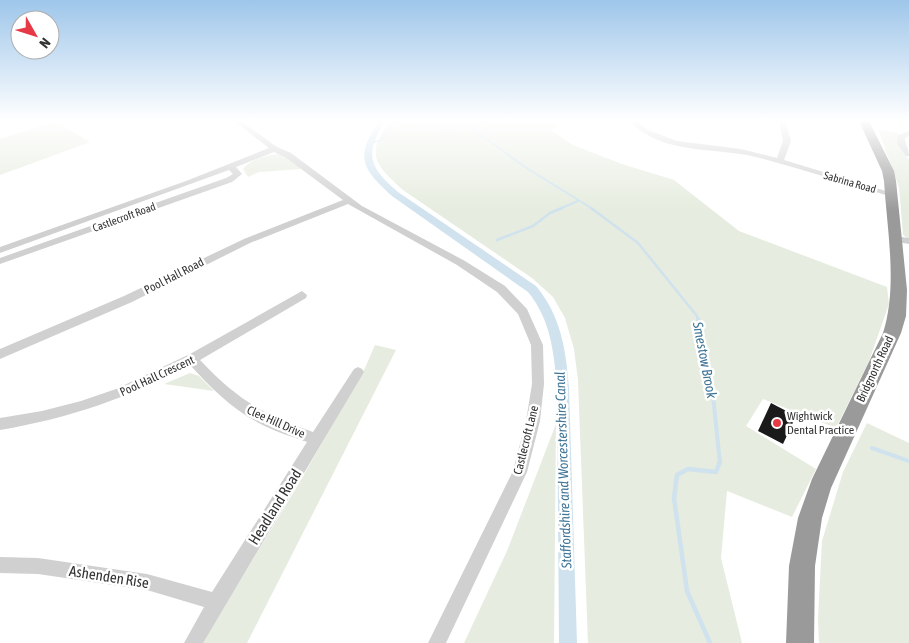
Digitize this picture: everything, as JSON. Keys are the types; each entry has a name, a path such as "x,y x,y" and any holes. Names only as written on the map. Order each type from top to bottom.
{"highway":[{"name":"Bridgnorth Road","path":"800,643 802,566 806,534 812,510 820,487 892,333 897,316 902,240 888,171 878,151"}],"street":[{"name":"Castlecroft Road","path":"0,250 231,167 269,151"},
{"name":"Castlecroft Lane","path":"279,151 288,155 369,215 461,262 501,288 523,312 537,345 538,384 534,421 520,472 437,643"},
{"name":"Sabrina Road","path":"734,151 892,194"},
{"path":"780,162 784,151"},
{"name":"Castlecroft Road","path":"0,261 229,180 238,174 231,167"},
{"name":"Pool Hall Road","path":"0,354 128,299 247,241 349,201"},
{"name":"Pool Hall Crescent","path":"0,424 24,421 72,409 125,392 193,360 302,295"},
{"name":"Clee Hill Drive","path":"193,360 219,388 242,406 258,416 317,440"},
{"name":"Headland Road","path":"193,643 216,602 358,372"},
{"name":"Ashenden Rise","path":"0,565 38,566 148,582 216,602"}],"shaded area":[{"path":"0,151 65,151 0,175"},
{"path":"376,151 588,151 622,164 674,180 739,231 887,287 889,304 869,361 836,428 763,399 746,426 816,469 792,517 727,491 721,558 742,643 588,643 578,380 574,349 565,318 553,297 532,278 403,190 380,166"},
{"path":"886,151 903,151 909,160 909,239 903,235 899,187"},
{"path":"278,154 289,158 301,169 259,172 248,177 243,169 254,160"},
{"path":"375,345 396,350 247,643 202,643 295,490 365,368"},
{"path":"190,373 199,376 214,391 164,384"},
{"path":"867,423 909,443 909,643 819,643 818,619 822,541 843,472"},
{"path":"556,424 554,643 464,643 507,551"}],"building":[{"name":"Wightwick Dental Practice","path":"771,403 796,416 783,444 758,431"}],"waterway":[{"name":"Staffordshire and Worcestershire Canal","path":"367,151 371,169 385,185 395,194 532,289 541,299 552,323 559,348 563,388 568,643"},
{"name":"Smestow Brook","path":"503,151 528,169 593,209"},
{"path":"559,209 578,201"},
{"path":"497,240 533,226 550,213 562,208"},
{"name":"Smestow Brook","path":"591,208 638,243 697,316 698,321"},
{"name":"Smestow Brook","path":"698,319 713,396 720,461"},
{"path":"872,448 909,461"},
{"name":"Smestow Brook","path":"710,643 687,591 674,498 677,475 688,469 716,472 720,461"}],"place":[{"name":"Wightwick Dental Practice","path":"777,423"}]}
